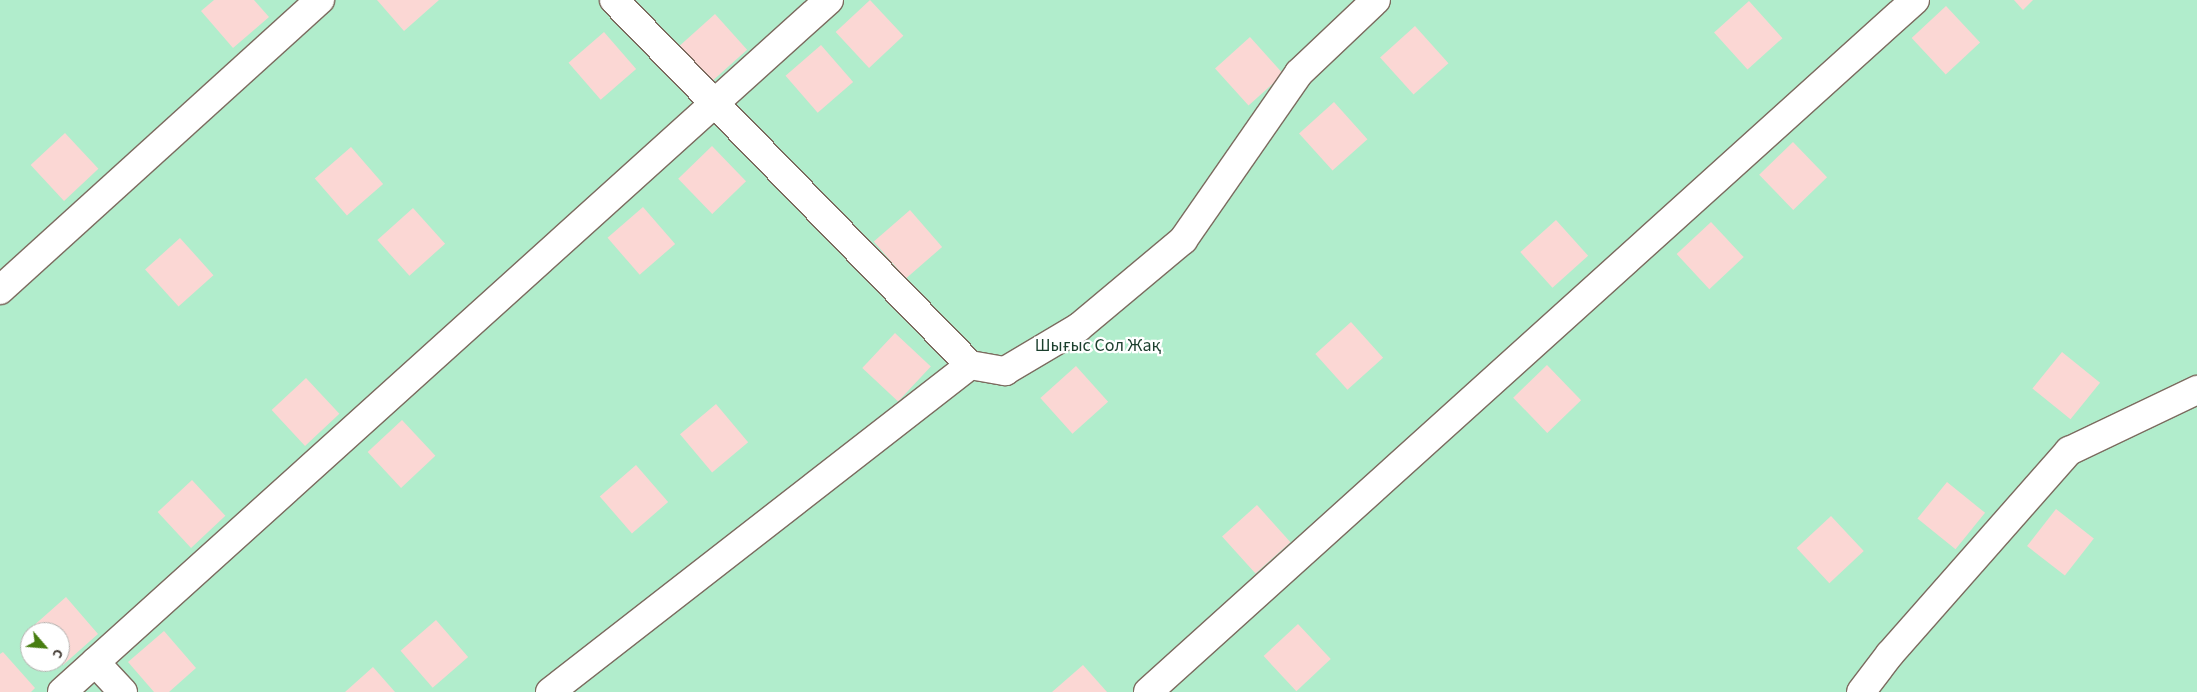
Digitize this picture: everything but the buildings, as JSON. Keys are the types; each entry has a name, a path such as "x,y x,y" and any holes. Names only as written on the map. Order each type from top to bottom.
{"street":[{"path":"0,290 320,0"},
{"path":"614,0 970,365 1005,371 1079,327 1183,240 1299,73 1376,0"},
{"path":"62,692 829,0"},
{"path":"1148,692 1915,0"},
{"path":"550,692 970,365"},
{"path":"1862,692 1890,654 2069,450 2197,390"},
{"path":"95,662 122,692"}],"green space":[{"name":"Шығыс Сол Жақ","path":"0,0 2197,0 2197,692 0,692"}]}
